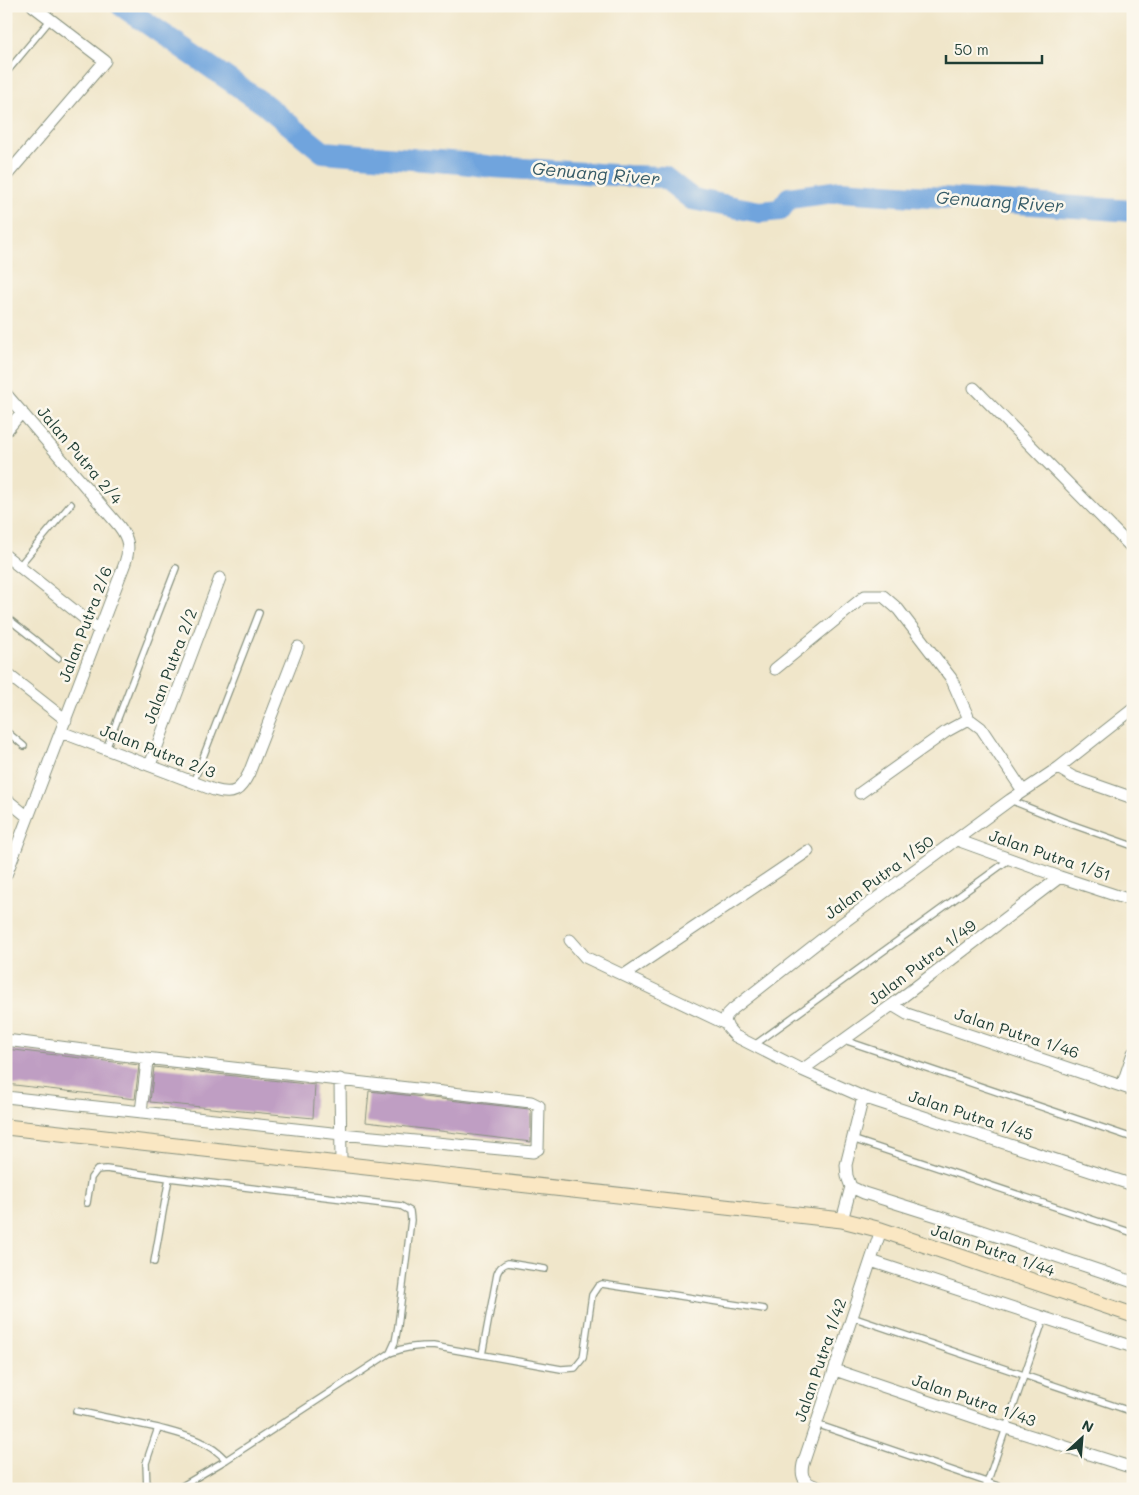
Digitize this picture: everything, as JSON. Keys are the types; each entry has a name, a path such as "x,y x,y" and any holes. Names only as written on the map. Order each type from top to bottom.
{"street":[{"path":"6,176 105,61 33,6"},
{"path":"974,388 1133,549"},
{"name":"Jalan Putra 2/4","path":"6,394 128,539"},
{"path":"6,431 22,412"},
{"name":"Jalan Putra 2/6","path":"6,874 128,556 128,539"},
{"path":"6,556 99,630"},
{"name":"Jalan Putra 2/2","path":"150,765 220,578"},
{"path":"776,669 865,596 883,596 898,609 950,678 969,719 982,728 1024,791"},
{"name":"Jalan Putra 2/3","path":"61,732 222,793 237,791 241,788 249,773 298,647"},
{"path":"6,673 66,720"},
{"name":"Jalan Putra 1/50","path":"726,1024 728,1015 740,1003 840,925 1010,800 1058,768 1133,710"},
{"path":"860,793 969,719"},
{"path":"1058,768 1073,777 1133,798"},
{"path":"6,799 28,817"},
{"name":"Jalan Putra 1/51","path":"957,840 1133,901"},
{"path":"624,975 808,851"},
{"name":"Jalan Putra 1/49","path":"802,1070 892,1005 1060,877"},
{"path":"570,940 585,956 726,1024 735,1036 802,1070"},
{"name":"Jalan Putra 1/46","path":"892,1005 908,1014 1127,1088"},
{"path":"6,1040 145,1058 531,1102 539,1106 538,1149 534,1152 340,1134 6,1097"},
{"path":"1127,1088 1133,1053"},
{"path":"142,1112 147,1061 145,1058"},
{"name":"Jalan Putra 1/45","path":"802,1070 863,1097 1133,1185"},
{"path":"340,1079 341,1164"},
{"path":"842,1220 851,1187 846,1165 863,1097"},
{"name":"Jalan Putra 1/44","path":"6,1127 842,1220 881,1230 1133,1315"},
{"path":"851,1187 864,1193 1133,1282"},
{"name":"Jalan Putra 1/42","path":"823,1489 810,1484 803,1478 801,1472 881,1230"},
{"path":"871,1261 1133,1347"},
{"name":"Jalan Putra 1/43","path":"835,1370 1006,1428 1133,1468"}],"lane":[{"path":"6,73 51,19"},
{"path":"19,566 71,504"},
{"path":"106,749 176,568"},
{"path":"193,782 259,613"},
{"path":"6,617 58,658"},
{"path":"6,731 24,746"},
{"path":"1010,800 1133,846"},
{"path":"753,1046 1010,859"},
{"path":"844,1040 1133,1138"},
{"path":"852,1139 1133,1233"},
{"path":"87,1204 91,1178 97,1170 106,1169 401,1206 410,1211 411,1220 398,1326 390,1353"},
{"path":"154,1262 169,1178"},
{"path":"482,1355 497,1274 500,1268 508,1263 545,1269"},
{"path":"177,1489 226,1460 390,1353 414,1346 433,1346 561,1369 575,1368 583,1358 592,1295 598,1286 602,1284 764,1309"},
{"path":"852,1317 1133,1412"},
{"path":"986,1486 1044,1318"},
{"path":"76,1411 158,1428 201,1441 217,1450 226,1460"},
{"path":"816,1424 986,1486 1007,1489"},
{"path":"147,1489 146,1463 158,1428"}],"building":[{"path":"6,1049 139,1065 135,1099 6,1084"},
{"path":"154,1067 315,1085 313,1118 150,1102"},
{"path":"369,1091 529,1109 531,1111 531,1142 366,1122"}],"waterway":[{"name":"Genuang River","path":"122,6 264,104 323,152 493,167 664,177 692,199 760,212 780,210 789,198 841,191 1133,211"}]}
